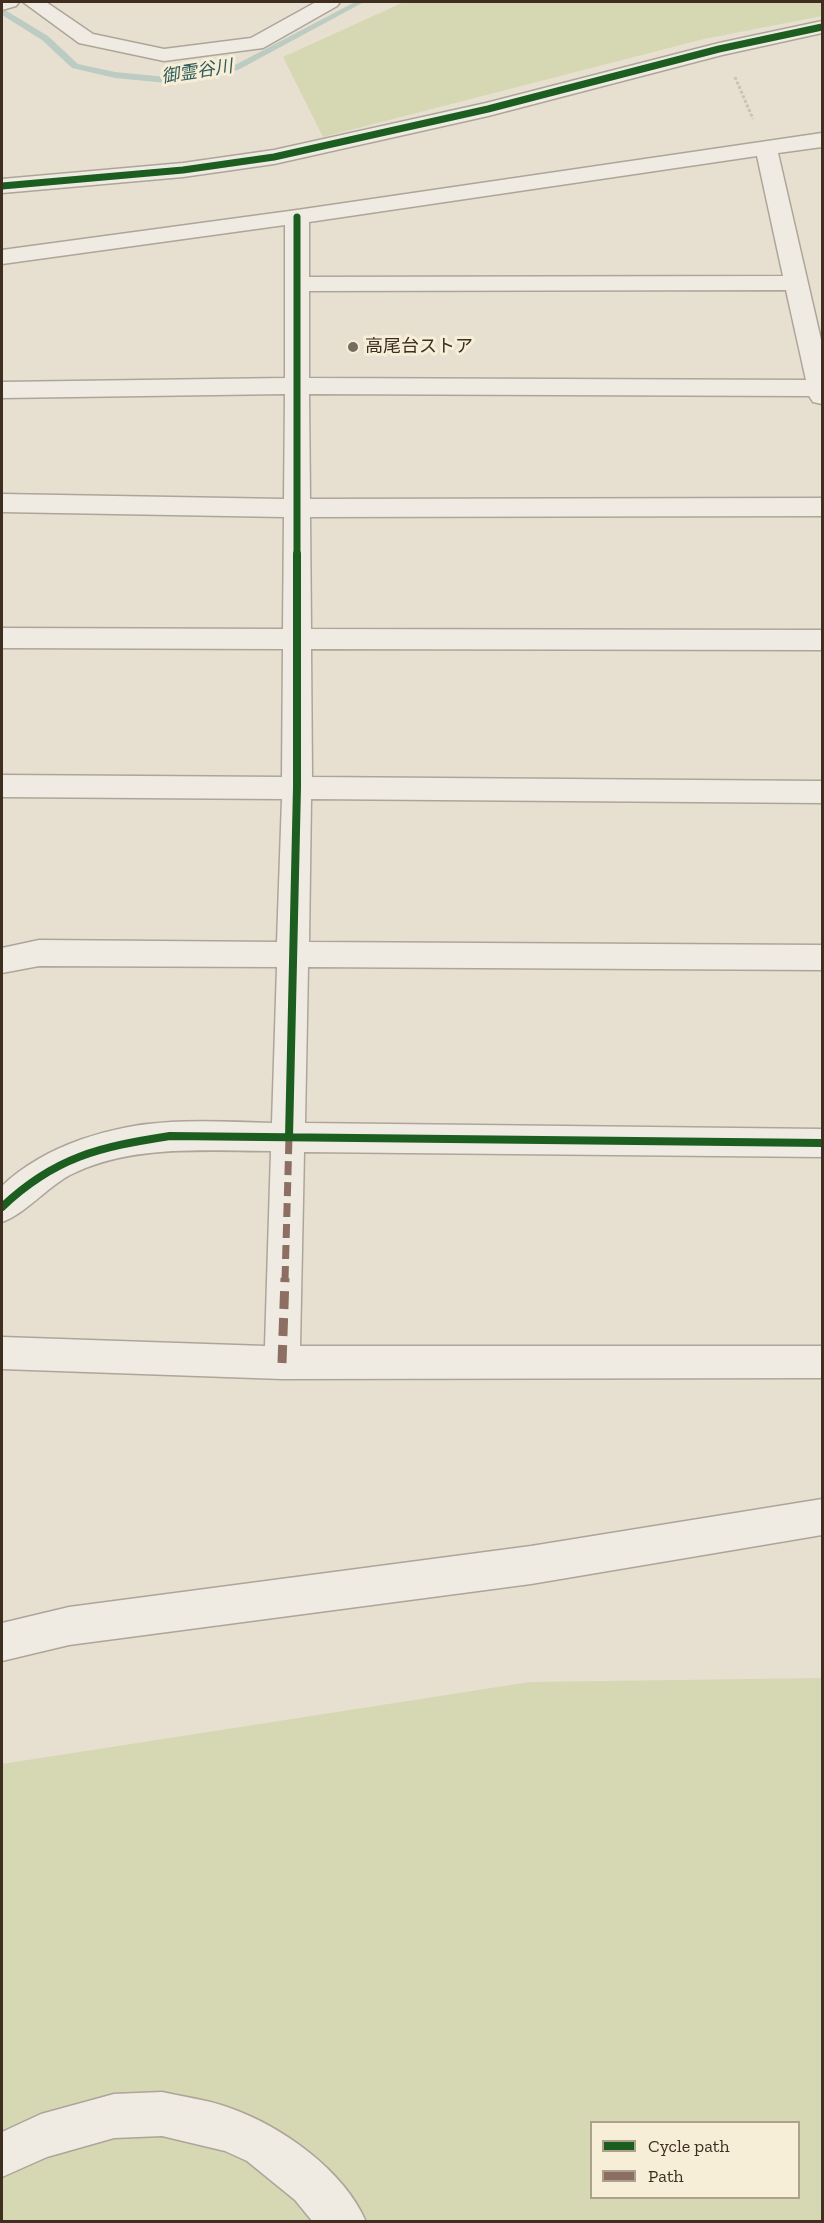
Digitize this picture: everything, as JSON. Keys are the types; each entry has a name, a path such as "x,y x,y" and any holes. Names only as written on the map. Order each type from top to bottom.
{"street":[{"path":"2,4 8,2"},
{"path":"33,2 87,39 164,55 256,44 330,2"},
{"path":"2,186 183,170 274,157 488,109 724,48 822,27"},
{"path":"2,257 297,217 822,140"},
{"path":"2,390 296,386 822,392 766,148"},
{"path":"282,1362 297,787 297,217"},
{"path":"297,284 797,283"},
{"path":"2,503 297,508 822,507"},
{"path":"2,638 822,640"},
{"path":"2,786 822,792"},
{"path":"2,960 39,953 822,958"},
{"path":"2,1207 19,1189 52,1166 112,1145 170,1136 822,1143"},
{"path":"2,1353 282,1362 822,1362"},
{"path":"2,1642 69,1626 531,1565 822,1517"},
{"path":"2,2155 41,2136 114,2116 162,2114 228,2129 263,2145 311,2184 343,2222"}],"path":[{"path":"724,48 766,148"}],"green space":[{"path":"404,2 822,2 822,16 704,39 323,137 283,57"},
{"path":"822,1678 822,2221 2,2221 2,1764 530,1682"}],"waterway":[{"name":"御霊谷川","path":"2,12 45,38 75,66 115,75 167,80 235,68 360,2"}],"marked path":[{"path":"282,1363 289,1137"}],"cycle path":[{"path":"2,186 183,170 274,157 488,109 719,49 822,27"},
{"path":"289,1137 297,787 297,217"},
{"path":"2,1207 21,1189 59,1164 100,1149 170,1136 822,1143"}],"place":[{"name":"高尾台ストア","path":"353,347"}]}
